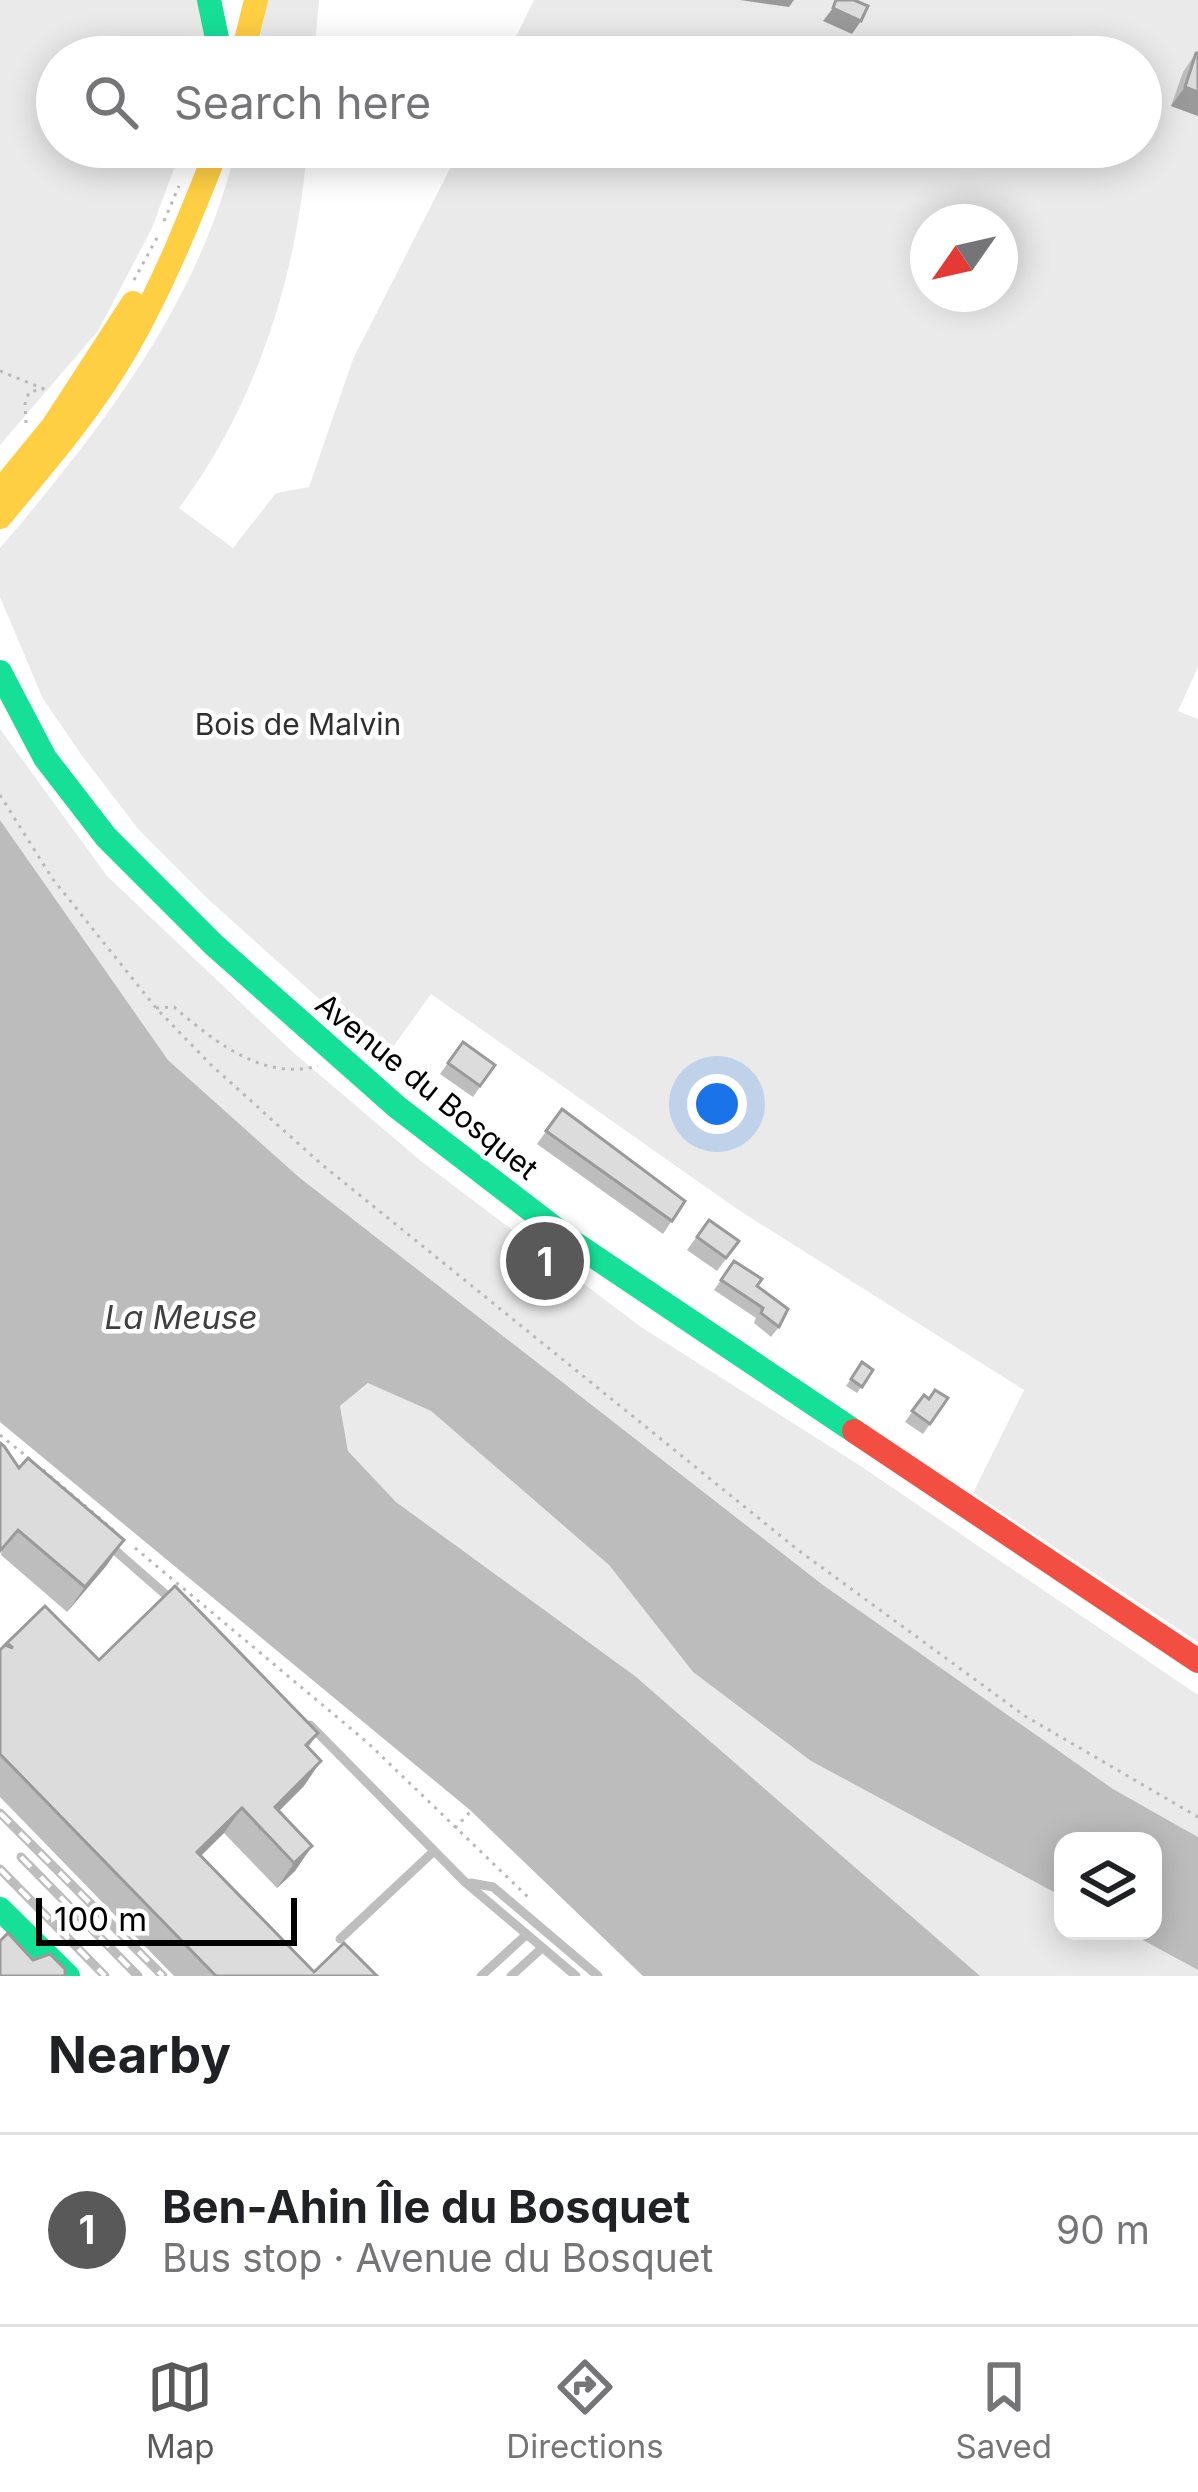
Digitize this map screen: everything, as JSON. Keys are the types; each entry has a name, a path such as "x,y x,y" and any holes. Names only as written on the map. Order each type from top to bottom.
{"main road":[{"path":"209,0 218,36"},
{"path":"230,36 239,0"},
{"path":"247,36 256,0"},
{"path":"0,490 63,412 138,294 191,168"},
{"path":"0,517 66,438 127,347 188,225 210,168"},
{"name":"Avenue du Bosquet","path":"0,672 45,758 106,837 214,945 397,1107 574,1243 1198,1661"},
{"path":"0,1909 68,1976"}],"lane":[{"path":"108,1544 179,1606"},
{"path":"302,1718 465,1882 576,1976"},
{"path":"340,1939 434,1851"},
{"path":"465,1882 494,1888 598,1976"},
{"path":"0,1931 31,1939"},
{"path":"481,1976 526,1935"},
{"path":"511,1976 542,1948"}],"path":[{"path":"0,371 62,396"},
{"path":"26,425 29,392 43,389"},
{"path":"0,795 52,878 156,1008 209,1064 320,1163 797,1550 1025,1716 1198,1817"},
{"path":"156,1008 174,1007 212,1039 252,1061 294,1072 342,1059"},
{"path":"0,1435 368,1743 542,1910"},
{"path":"454,1829 470,1810"}],"green space":[{"path":"0,0 198,0 205,36 36,36 36,168 174,168 152,228 98,331 0,445"},
{"path":"268,0 319,0 316,36 260,36"},
{"name":"Bois de Malvin","path":"534,0 1198,0 1198,667 1178,711 1198,719 1198,1642 973,1493 1024,1390 740,1211 431,994 385,1058 209,900 139,830 43,699 0,597 0,548 74,458 142,361 198,258 230,168 305,168 302,195 283,290 251,382 179,508 233,548 276,493 309,487 353,359 450,168 1162,168 1162,36 516,36"},
{"path":"0,729 107,876 294,1053 421,1161 641,1327 859,1465 1198,1695 1198,1837 1113,1789 823,1585 300,1178 168,1060 0,820"},
{"path":"369,1383 431,1411 609,1565 693,1672 811,1761 1054,1892 1054,1940 1143,1940 1198,1970 1198,1976 980,1976 967,1968 635,1676 396,1502 348,1451 340,1406"}],"water":[{"name":"La Meuse","path":"0,820 168,1060 300,1178 823,1585 1113,1789 1198,1837 1198,1970 1143,1940 1162,1940 1162,1832 1054,1832 1054,1892 811,1761 693,1672 609,1565 431,1411 368,1383 340,1406 348,1451 396,1502 635,1676 980,1976 643,1976 470,1810 0,1422"}],"building":[{"path":"836,0 868,6 861,21 833,8"},
{"path":"1198,53 1198,92 1185,87"},
{"path":"463,1042 495,1065 480,1086 448,1063"},
{"path":"562,1109 685,1201 672,1221 546,1131"},
{"path":"709,1220 739,1241 726,1258 697,1237"},
{"path":"734,1261 762,1279 757,1286 788,1309 779,1327 761,1313 763,1308 721,1280"},
{"path":"862,1362 873,1370 862,1387 851,1379"},
{"path":"935,1390 948,1398 930,1424 912,1411 924,1395 929,1399"},
{"path":"0,1443 19,1468 28,1458 124,1540 85,1587 18,1530 0,1551"},
{"path":"175,1586 318,1733 306,1745 321,1761 275,1807 312,1846 294,1863 242,1808 197,1852 314,1972 344,1943 377,1976 216,1976 0,1754 0,1650 5,1645 13,1648 7,1643 45,1606 99,1660"},
{"path":"8,1933 33,1960 50,1954 65,1969 65,1976 0,1976 0,1941"}],"railway":[{"path":"0,1813 163,1976"},
{"path":"21,1857 138,1976"},
{"path":"0,1869 105,1976"}],"traffic: fast":[{"path":"209,0 217,36"},
{"path":"0,672 45,758 106,837 214,945 397,1107 574,1243 854,1431"},
{"path":"0,1909 68,1976"}],"traffic: slow":[{"path":"247,36 256,0"},
{"path":"0,517 83,414 127,348 165,274 210,168"},
{"path":"0,491 53,426 133,303"}],"traffic: jam":[{"path":"854,1431 1198,1661"}],"place":[{"name":"Ben-Ahin Île du Bosquet","path":"545,1261"}]}
